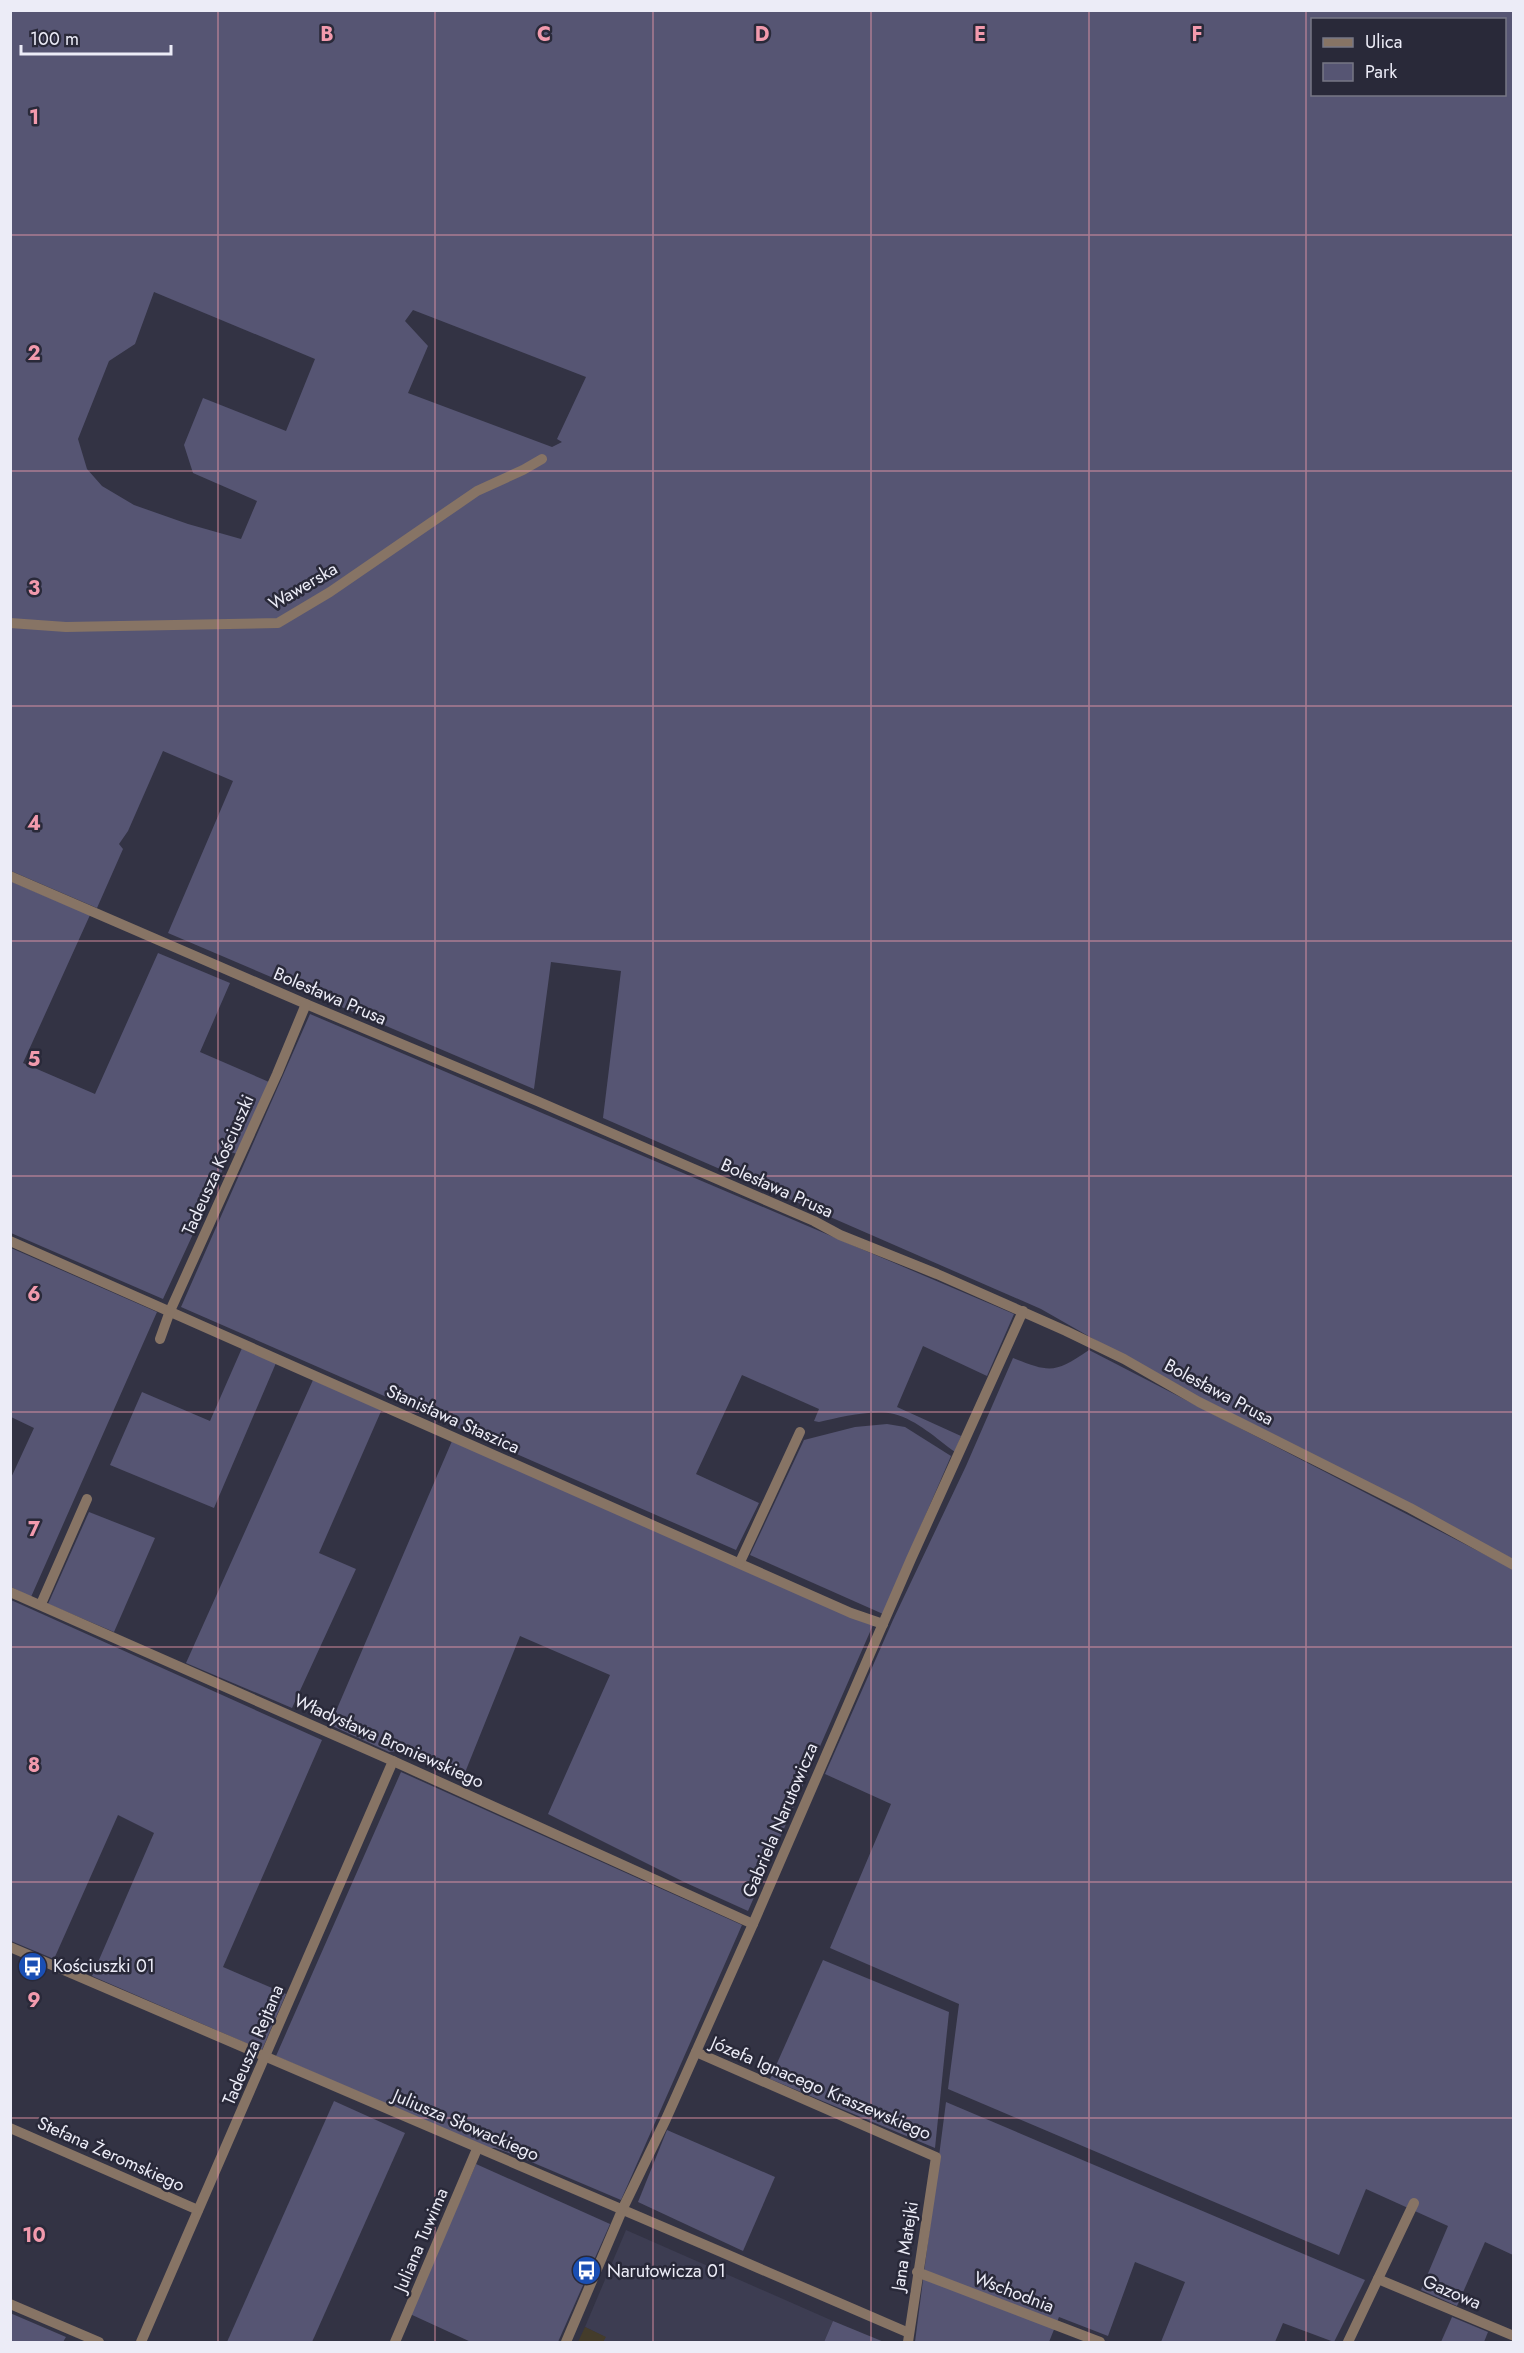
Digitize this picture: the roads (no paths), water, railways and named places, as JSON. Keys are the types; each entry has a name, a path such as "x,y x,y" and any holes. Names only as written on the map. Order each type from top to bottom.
{"street":[{"name":"Wawerska","path":"10,623 66,627 278,623 330,592 477,491 542,459"},
{"name":"Bolesława Prusa","path":"10,876 537,1101 814,1221 840,1235 1023,1311 1124,1359 1199,1402 1410,1508 1514,1565"},
{"name":"Tadeusza Kościuszki","path":"160,1339 170,1311 277,1074 306,1004"},
{"name":"Stanisława Staszica","path":"10,1241 851,1613 883,1624"},
{"name":"Gabriela Narutowicza","path":"566,2343 623,2208 696,2052 1023,1311"},
{"path":"740,1562 800,1432"},
{"path":"41,1604 87,1498"},
{"name":"Władysława Broniewskiego","path":"10,1592 393,1761 753,1924"},
{"name":"Tadeusza Rejtana","path":"141,2343 393,1761"},
{"name":"Juliusza Słowackiego","path":"10,1947 477,2149 623,2208 908,2338"},
{"name":"Józefa Ignacego Kraszewskiego","path":"696,2052 934,2155"},
{"name":"Stefana Żeromskiego","path":"10,2128 198,2210"},
{"name":"Juliana Tuwima","path":"395,2343 477,2149"},
{"name":"Jana Matejki","path":"908,2338 936,2164 934,2155"},
{"path":"1348,2343 1414,2203"},
{"name":"Wschodnia","path":"917,2272 1100,2343"},
{"name":"Gazowa","path":"1377,2279 1514,2336"},
{"path":"10,2304 71,2337 99,2343"}],"place":[{"name":"Kościuszki 01","path":"32,1966"},
{"name":"Narutowicza 01","path":"586,2271"}]}
